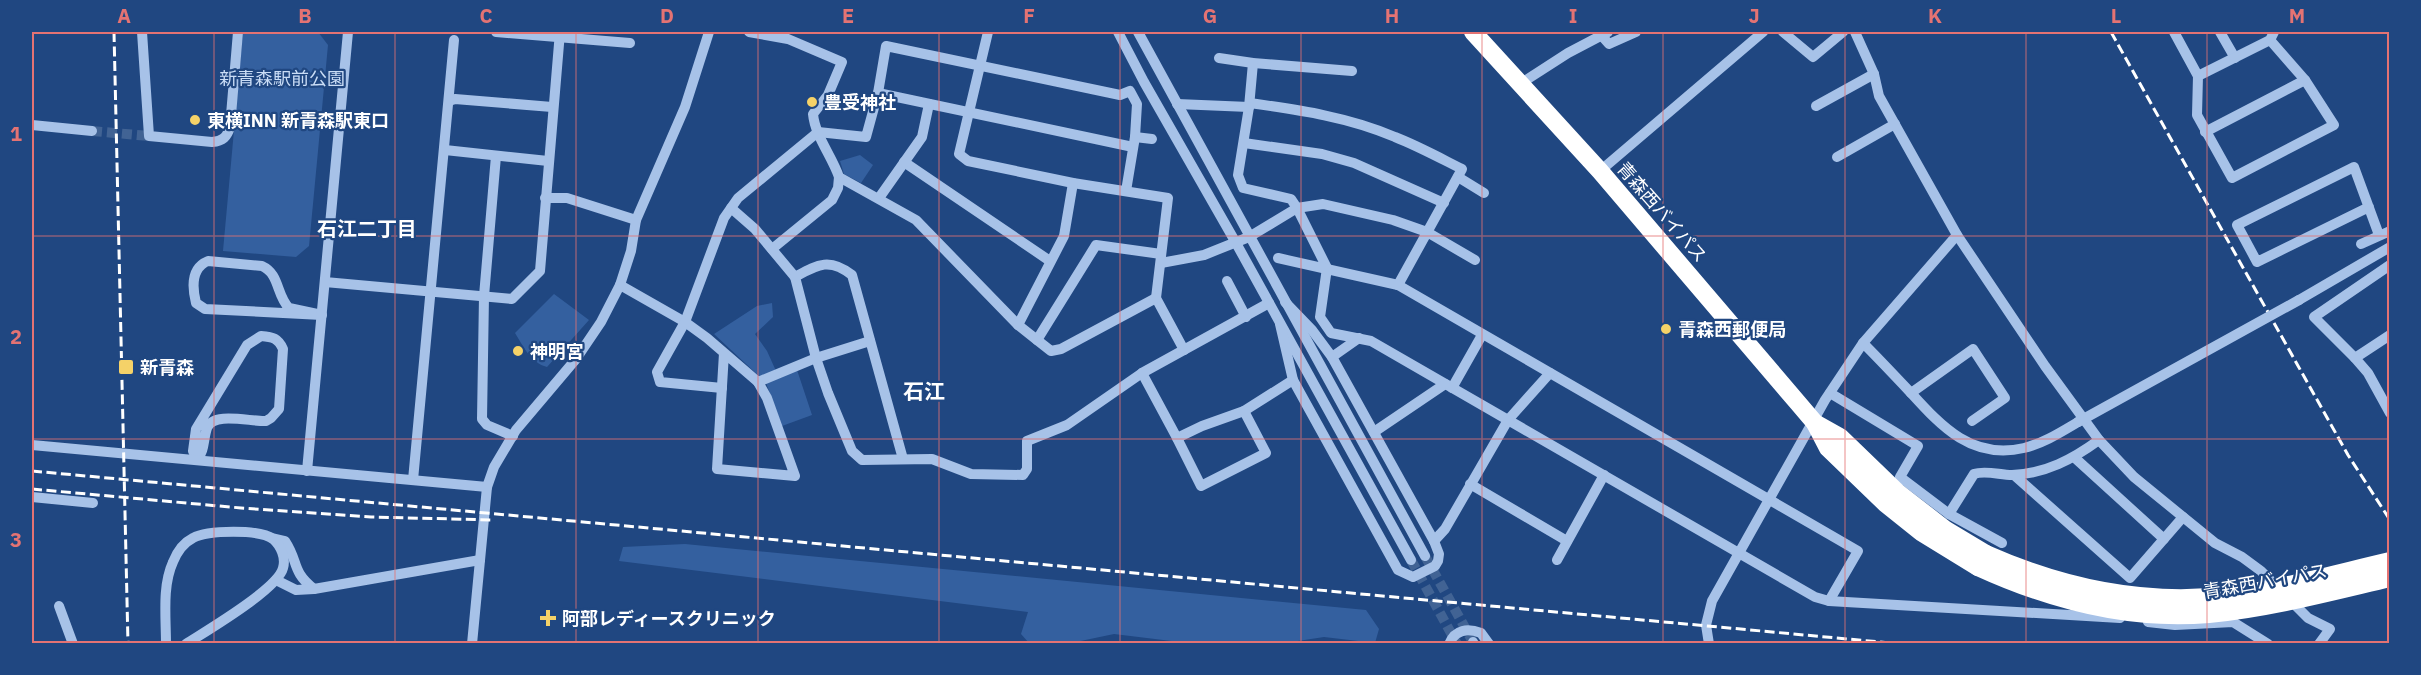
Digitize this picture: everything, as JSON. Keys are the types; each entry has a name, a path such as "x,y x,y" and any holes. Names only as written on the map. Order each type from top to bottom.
{"highway":[{"name":"青森西バイパス","path":"1473,32 1600,171 1815,423 1828,448 1886,504 1921,532 1982,561 2018,585 2065,600 2111,610 2155,614 2207,614 2257,608 2390,578"},
{"name":"青森西バイパス","path":"1982,561 2024,571 2063,584 2104,593 2146,598 2232,595 2390,561"}],"street":[{"path":"142,32 149,136 212,142 221,141 227,135 230,127 238,32"},
{"path":"307,471 348,32"},
{"path":"496,32 560,34 630,43"},
{"path":"472,644 487,488 494,468 513,436 576,359 601,322 620,285 631,251 636,220 685,107 709,32"},
{"path":"749,32 788,39 842,62 828,95 813,114 814,124 833,160 839,177 838,188 832,200 772,249"},
{"path":"988,32 959,154 968,161 1073,183 1168,198 1156,298 1184,350"},
{"path":"1118,32 1411,560"},
{"path":"1138,32 1425,556"},
{"path":"1520,84 1603,33 1609,44 1636,32"},
{"path":"1600,171 1762,32"},
{"path":"1783,32 1813,57 1843,32"},
{"path":"1855,32 1874,74 1879,96 1958,235 2045,366 2099,440 2134,477 2215,543 2242,557 2261,571 2308,618 2330,629 2319,644"},
{"path":"2174,32 2198,76 2197,115 2232,178 2334,125 2272,36 2198,76"},
{"path":"2220,32 2235,58"},
{"path":"325,282 512,299 540,271 552,107 560,34"},
{"path":"413,480 454,40"},
{"path":"722,388 660,382 657,372 685,322 724,218 738,198 818,132 866,136 878,93 886,46 1120,95 1144,82"},
{"path":"1219,58 1253,63 1352,70"},
{"path":"1253,63 1250,105 1238,176 1243,188 1291,199 1297,208 1327,268 1320,317 1331,333 1371,341 1815,597 1829,601 2122,619 2175,625 2233,622 2268,644"},
{"path":"1816,106 1874,74"},
{"path":"2205,132 2305,81"},
{"path":"1126,192 1137,104 1130,91"},
{"path":"878,93 969,113 1134,142 1152,139"},
{"path":"449,101 455,99 552,107"},
{"path":"879,198 922,137 930,104"},
{"path":"1177,104 1250,105 1337,118 1394,136 1462,169 1398,285"},
{"path":"1837,157 1895,124"},
{"path":"32,125 92,130"},
{"path":"1244,143 1322,154 1354,164 1444,203"},
{"path":"445,150 548,161"},
{"path":"496,156 484,296 482,419 487,425 513,436"},
{"path":"904,162 1050,261"},
{"path":"2361,244 2384,233 2369,207 2354,167 2237,225 2257,262 2369,207"},
{"path":"839,177 916,220 1018,325 1051,351 1061,349 1156,298"},
{"path":"1458,177 1484,193"},
{"path":"1018,325 1064,236 1073,183"},
{"path":"545,198 567,198 636,220"},
{"path":"1036,340 1096,245 1161,258 1204,255 1249,237 1297,208 1323,204 1393,220 1427,232 1475,260"},
{"path":"731,208 755,229 795,278 816,358 852,451 862,460 932,459 971,474 1023,475 1027,469 1027,441 1067,425 1143,373 1269,303"},
{"path":"1709,644 1706,625 1712,601 1830,393 1863,343 1958,235"},
{"path":"1863,343 1930,416 1964,442 1989,448 2023,448 2044,441 2390,247"},
{"path":"1278,258 1398,285 1858,551 1829,601"},
{"path":"208,261 262,266 272,273 282,300 289,308 322,315 205,309 196,303 195,272 200,264 208,261"},
{"path":"795,278 817,264 832,264 852,275 903,459"},
{"path":"2390,265 2314,317 2368,373 2390,413"},
{"path":"1227,281 1246,317"},
{"path":"620,285 685,322 724,353 758,382 767,398 795,476 717,469 724,353"},
{"path":"1280,324 1293,380 1398,570 1413,577 1434,566 1439,554 1434,541 1332,357 1312,330 1285,302"},
{"path":"1374,432 1449,386 1482,335"},
{"path":"2355,358 2390,335"},
{"path":"261,336 272,337 279,341 284,356 277,413 266,421 221,418 213,421 207,426 203,452 198,460 193,451 196,429 247,345 261,336"},
{"path":"1332,357 1359,338"},
{"path":"758,382 816,358 870,341"},
{"path":"1911,393 1973,349 2005,398 1972,421"},
{"path":"1143,373 1201,486 1266,453 1245,411"},
{"path":"1434,541 1444,529 1508,420 1550,373"},
{"path":"1177,438 1202,426 1245,411 1293,380"},
{"path":"1830,393 1918,446 1900,477 1949,514 2002,543"},
{"path":"1949,514 1974,474 1978,472 2014,475 2044,470 2074,458 2099,440"},
{"path":"32,445 487,488"},
{"path":"2074,458 2164,539"},
{"path":"1557,560 1604,475"},
{"path":"2014,475 2130,578 2184,517"},
{"path":"1470,484 1568,541"},
{"path":"32,497 93,503"},
{"path":"166,644 167,582 172,564 184,544 202,534 214,531 258,534 285,541 292,552 299,577 314,589"},
{"path":"186,644 255,598 276,580 283,569 284,558 281,549 272,538"},
{"path":"276,580 296,590 314,589 480,560"},
{"path":"59,606 73,644"},
{"path":"1449,644 1454,634 1464,630 1481,633 1489,644"}],"green space":[{"name":"新青森駅前公園","path":"243,32 318,32 328,45 309,246 296,257 223,251"},
{"path":"860,155 873,165 861,183 844,174 840,161"},
{"path":"554,294 589,320 547,367 532,358 515,333"},
{"path":"772,303 773,317 755,334 767,351 776,371 761,378 714,334 757,306"},
{"path":"797,370 812,415 782,426 766,383"},
{"path":"685,544 1366,610 1379,629 1375,643 1324,637 1278,644 1196,644 1114,634 1071,643 1029,643 1021,634 1028,612 619,561 623,547"}],"tunnel":[{"path":"92,131 149,136"},
{"path":"1425,556 1473,642"},
{"path":"1411,560 1457,644"}],"railway":[{"path":"114,32 128,644"},
{"path":"2111,32 2348,455 2390,520"},
{"path":"32,471 1902,644"},
{"path":"32,489 371,517 494,520"}],"place":[{"name":"豊受神社","path":"812,102"},
{"name":"東横INN 新青森駅東口","path":"195,120"},
{"name":"青森西郵便局","path":"1666,329"},
{"name":"神明宮","path":"518,351"},
{"name":"新青森","path":"126,367"},
{"name":"阿部レディースクリニック","path":"548,618"}],"district":[{"name":"石江二丁目","path":"367,228"},
{"name":"石江","path":"924,391"}]}
